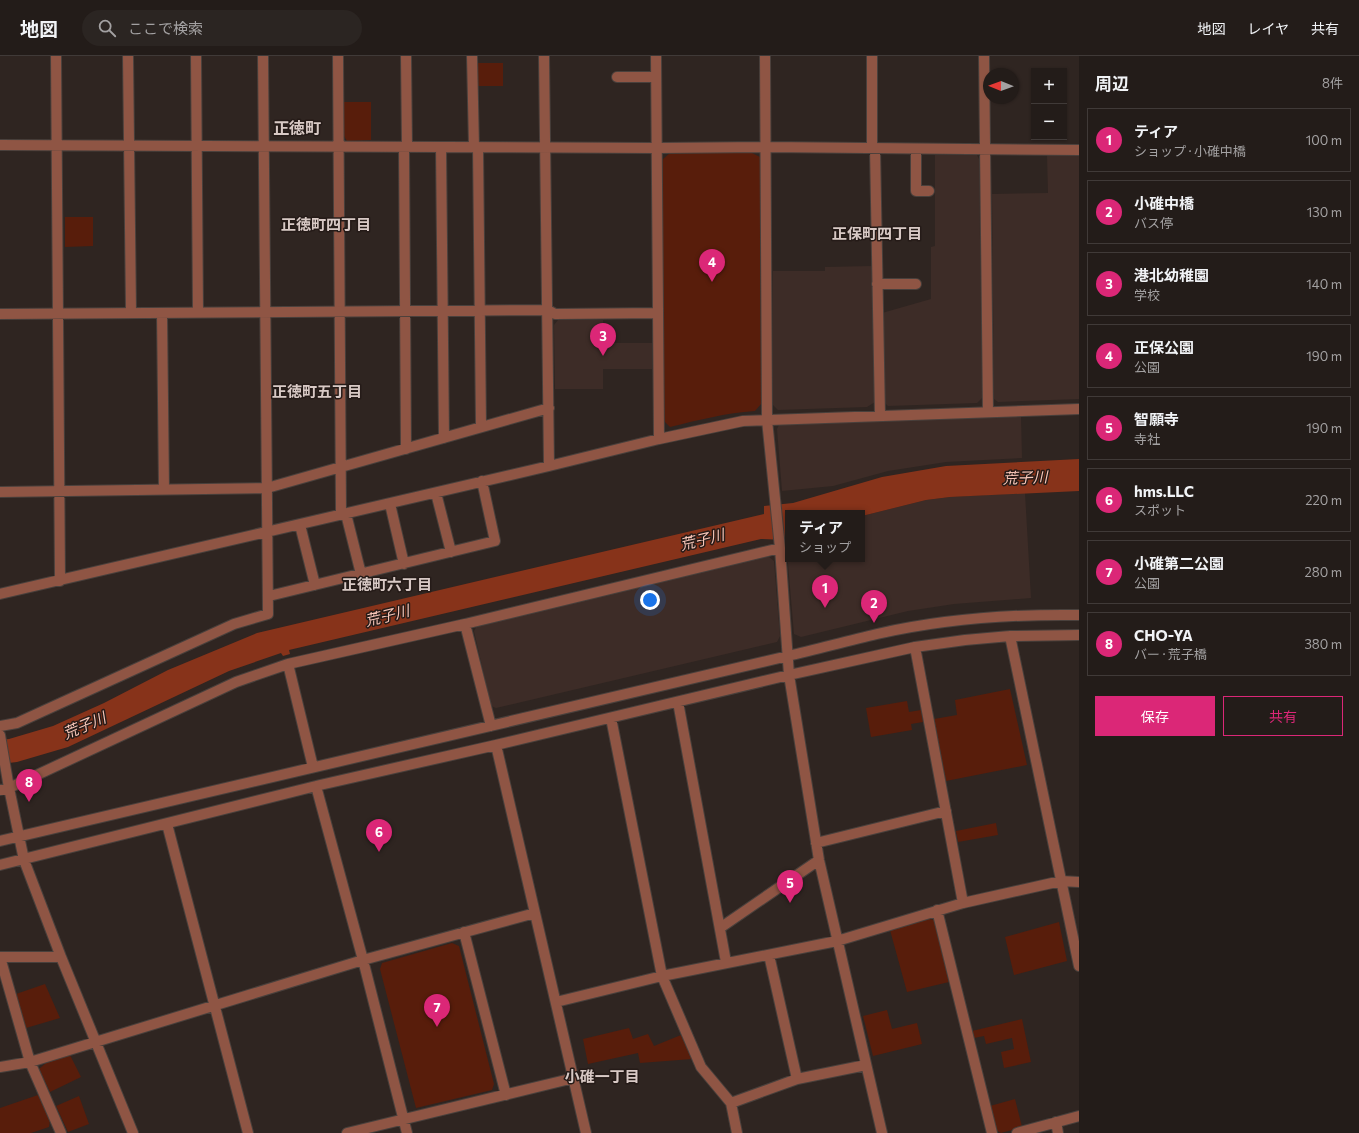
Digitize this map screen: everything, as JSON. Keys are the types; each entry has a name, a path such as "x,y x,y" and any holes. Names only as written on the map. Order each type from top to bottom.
{"street":[{"path":"56,56 60,581"},
{"path":"128,56 131,313"},
{"path":"196,56 198,313"},
{"path":"0,726 17,723 234,624 268,614 263,56"},
{"path":"338,56 341,467 343,515 361,574"},
{"path":"406,56 406,449"},
{"path":"472,56 476,147 481,427"},
{"path":"544,56 549,466"},
{"path":"656,56 659,439"},
{"path":"765,56 767,420 780,543 789,675 819,860 882,1133"},
{"path":"872,56 880,416"},
{"path":"984,56 988,412"},
{"path":"617,77 656,77"},
{"path":"0,145 545,148 766,147 1079,150"},
{"path":"441,147 444,438"},
{"path":"916,149 916,191 929,191"},
{"path":"877,284 916,284"},
{"path":"0,314 479,310 548,310 556,314 658,313"},
{"path":"162,313 164,490"},
{"path":"0,492 267,488 549,408"},
{"path":"0,594 268,533 659,439 743,421 1079,409"},
{"path":"269,596 495,542 482,481"},
{"path":"436,493 450,552"},
{"path":"390,504 404,564"},
{"path":"300,525 315,585"},
{"path":"4,789 236,682 288,664 465,624 780,543"},
{"path":"0,841 877,634 952,621 1005,616 1079,615"},
{"path":"465,624 491,726"},
{"path":"0,865 316,786 914,647 1010,636 1079,635"},
{"path":"1010,636 1079,966"},
{"path":"914,647 963,903"},
{"path":"288,664 313,767"},
{"path":"678,702 726,962"},
{"path":"611,718 662,976 701,1067 731,1103 737,1133"},
{"path":"0,735 5,768 4,789 24,860 61,957 133,1133"},
{"path":"496,745 586,1133"},
{"path":"316,786 363,960 407,1133"},
{"path":"816,843 946,812"},
{"path":"167,824 248,1133"},
{"path":"720,928 819,860"},
{"path":"556,1002 726,962 837,941 963,903 1061,881 1079,882"},
{"path":"937,910 992,1133"},
{"path":"0,1067 30,1062 363,960 536,913"},
{"path":"464,932 506,1095"},
{"path":"769,955 797,1079"},
{"path":"49,1133 60,1131 30,1062 0,957 61,957"},
{"path":"731,1103 797,1079 866,1065"},
{"path":"347,1133 574,1078"},
{"path":"1017,1133 1079,1116"},
{"path":"1056,1122 1058,1133"}],"shaded area":[{"path":"478,63 503,63 503,86 478,86"},
{"path":"344,102 371,102 371,140 347,141 344,136"},
{"path":"670,153 752,153 760,157 761,404 755,411 723,415 670,427 664,421 662,160"},
{"path":"935,155 977,155 979,159 982,398 977,403 888,406 883,401 882,313 931,299 931,247 935,246"},
{"path":"1047,155 1079,155 1079,399 998,402 994,399 992,194 1048,193"},
{"path":"65,217 93,217 93,246 65,247"},
{"path":"873,266 875,402 867,407 778,410 773,405 773,271 825,271 825,267"},
{"path":"558,320 603,320 603,343 652,343 652,369 603,369 603,389 555,389 554,325"},
{"path":"1021,416 1022,458 946,462 888,471 833,486 782,491 777,429 779,425"},
{"path":"1025,493 1031,598 954,604 908,611 801,637 794,634 788,562 865,562 865,515 926,500 950,497"},
{"path":"768,556 774,561 780,636 777,642 496,708 491,706 474,631 478,624"},
{"path":"1010,689 1027,765 946,781 934,719 957,715 955,700"},
{"path":"907,701 909,712 921,710 923,722 911,724 912,730 871,737 866,708"},
{"path":"996,823 998,835 958,842 956,831"},
{"path":"929,919 934,920 949,982 907,992 890,930"},
{"path":"1059,922 1067,961 1014,975 1005,937"},
{"path":"452,943 459,946 494,1084 492,1090 416,1108 380,969 382,963"},
{"path":"45,984 60,1018 26,1028 16,994"},
{"path":"887,1010 892,1029 917,1023 922,1044 873,1056 863,1016"},
{"path":"1022,1019 1031,1062 1004,1068 1001,1052 1014,1049 1012,1038 986,1044 984,1036 974,1038 972,1031"},
{"path":"629,1028 633,1039 648,1034 654,1046 681,1035 692,1059 640,1063 638,1053 588,1064 583,1039"},
{"path":"70,1055 81,1077 50,1092 39,1069 46,1063"},
{"path":"38,1095 50,1120 49,1127 31,1133 0,1133 0,1108"},
{"path":"79,1096 89,1124 68,1132 56,1106"},
{"path":"1015,1099 1022,1127 1001,1133 996,1130 990,1106"}],"water":[{"name":"荒子川","path":"1079,459 1079,491 950,497 926,500 865,515 865,510 785,510 785,540 761,539 289,650 290,654 283,656 281,653 229,671 68,747 17,762 0,764 0,740 9,739 53,726 104,703 168,670 257,633 764,514 764,506 793,503 882,477 946,466"}],"place":[{"name":"正保公園","path":"712,282"},
{"name":"港北幼稚園","path":"603,356"},
{"name":"ティア","path":"825,608"},
{"name":"小碓中橋","path":"874,623"},
{"name":"CHO-YA","path":"29,802"},
{"name":"hms.LLC","path":"379,852"},
{"name":"智願寺","path":"790,903"},
{"name":"小碓第二公園","path":"437,1027"}],"district":[{"name":"正徳町","path":"297,127"},
{"name":"正徳町四丁目","path":"326,224"},
{"name":"正保町四丁目","path":"877,233"},
{"name":"正徳町五丁目","path":"317,391"},
{"name":"正徳町六丁目","path":"387,584"},
{"name":"小碓一丁目","path":"602,1076"}]}
